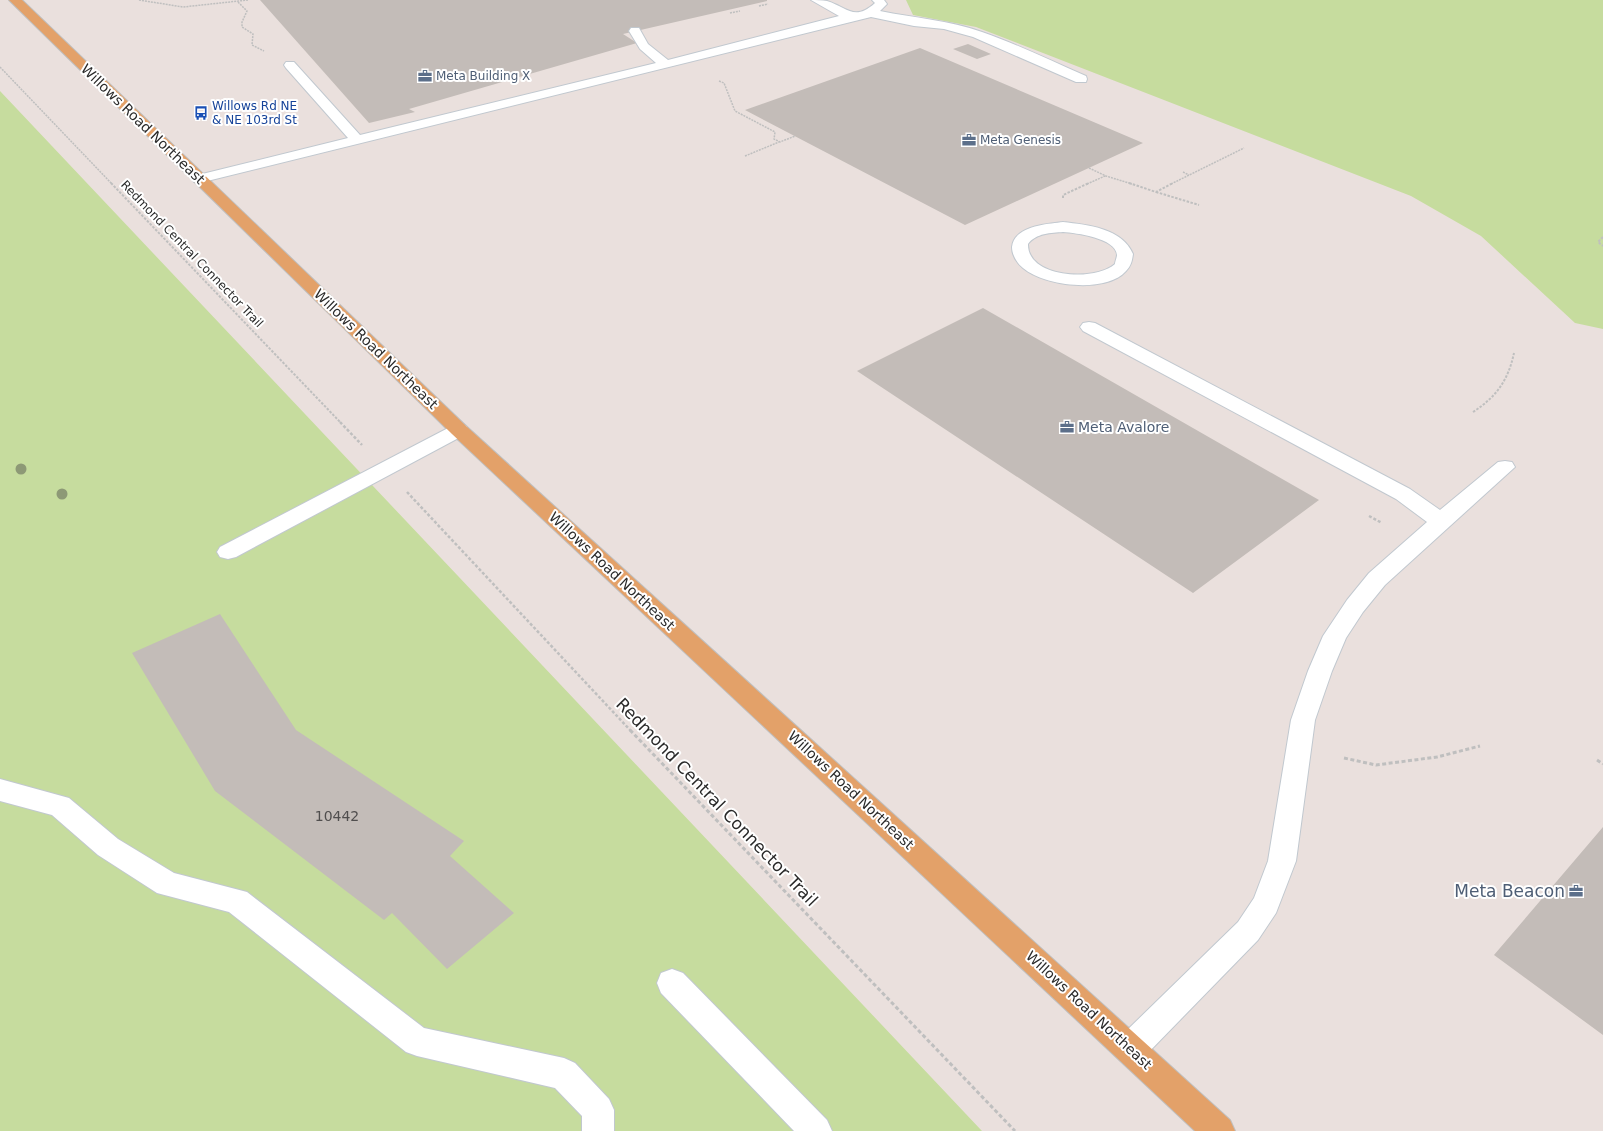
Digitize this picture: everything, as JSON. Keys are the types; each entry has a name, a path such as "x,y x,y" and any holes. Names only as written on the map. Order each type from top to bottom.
{"main road":[{"name":"Willows Road Northeast","path":"15,0 459,430 1131,1048 1219,1131"}],"lane":[{"path":"817,0 850,16"},
{"path":"871,13 881,4 878,0"},
{"path":"199,179 665,64 850,16 871,13 914,22 945,25 977,34 1082,79"},
{"path":"635,31 642,45 648,52 665,64"},
{"path":"290,65 357,140"},
{"path":"1062,227 1080,228 1097,232 1112,239 1122,247 1125,256 1123,266 1114,273 1101,278 1086,280 1052,276 1032,267 1021,255 1020,247 1023,239 1032,233 1046,228 1062,227"},
{"path":"1089,327 1403,494 1441,521"},
{"path":"228,552 459,430"},
{"path":"1131,1048 1248,931 1266,904 1282,861 1304,720 1320,671 1335,636 1355,606 1377,579 1441,521 1505,467"},
{"path":"0,790 60,806 108,846 167,884 237,901 417,1041 564,1074 598,1110 598,1131"},
{"path":"672,983 816,1131"}],"path":[{"path":"139,0 183,7 248,0"},
{"path":"238,2 247,11 242,22 242,27 253,34 252,45 290,65"},
{"path":"759,6 768,4"},
{"path":"730,12 740,11"},
{"name":"Redmond Central Connector Trail","path":"0,67 365,448"},
{"path":"724,83 735,111 775,132 774,139 780,142"},
{"path":"745,156 795,136"},
{"path":"1156,192 1244,148"},
{"path":"1089,168 1106,176 1199,205"},
{"path":"1182,172 1189,175"},
{"path":"1063,195 1106,176"},
{"path":"1603,237 1598,242 1603,246"},
{"path":"1473,412 1487,404 1507,382 1514,353"},
{"name":"Redmond Central Connector Trail","path":"403,488 664,767 1015,1131"},
{"path":"1369,516 1382,523"},
{"path":"1344,758 1376,765 1437,757 1480,746"},
{"path":"1597,760 1603,764"}],"green space":[{"path":"906,0 1603,0 1603,329 1575,323 1481,236 1411,196 976,27 913,15"},
{"path":"0,91 982,1131 0,1131"}],"building":[{"name":"Meta Building X","path":"260,0 767,1 623,34 637,43 409,109 415,112 369,123"},
{"path":"968,44 991,54 977,59 953,49"},
{"name":"Meta Genesis","path":"920,48 1143,143 965,225 745,110"},
{"name":"Meta Avalore","path":"983,308 1319,500 1193,593 857,371"},
{"path":"220,614 296,730 464,841 450,856 514,913 447,969 392,913 384,920 215,791 132,653"},
{"name":"Meta Beacon","path":"1603,827 1603,1035 1494,955"}],"place":[{"name":"Meta Building X","path":"425,76"},
{"name":"Willows Rd NE & NE 103rd St","path":"201,113"},
{"name":"Meta Genesis","path":"969,140"},
{"name":"Meta Avalore","path":"1067,427"},
{"name":"Meta Beacon","path":"1576,891"}]}
